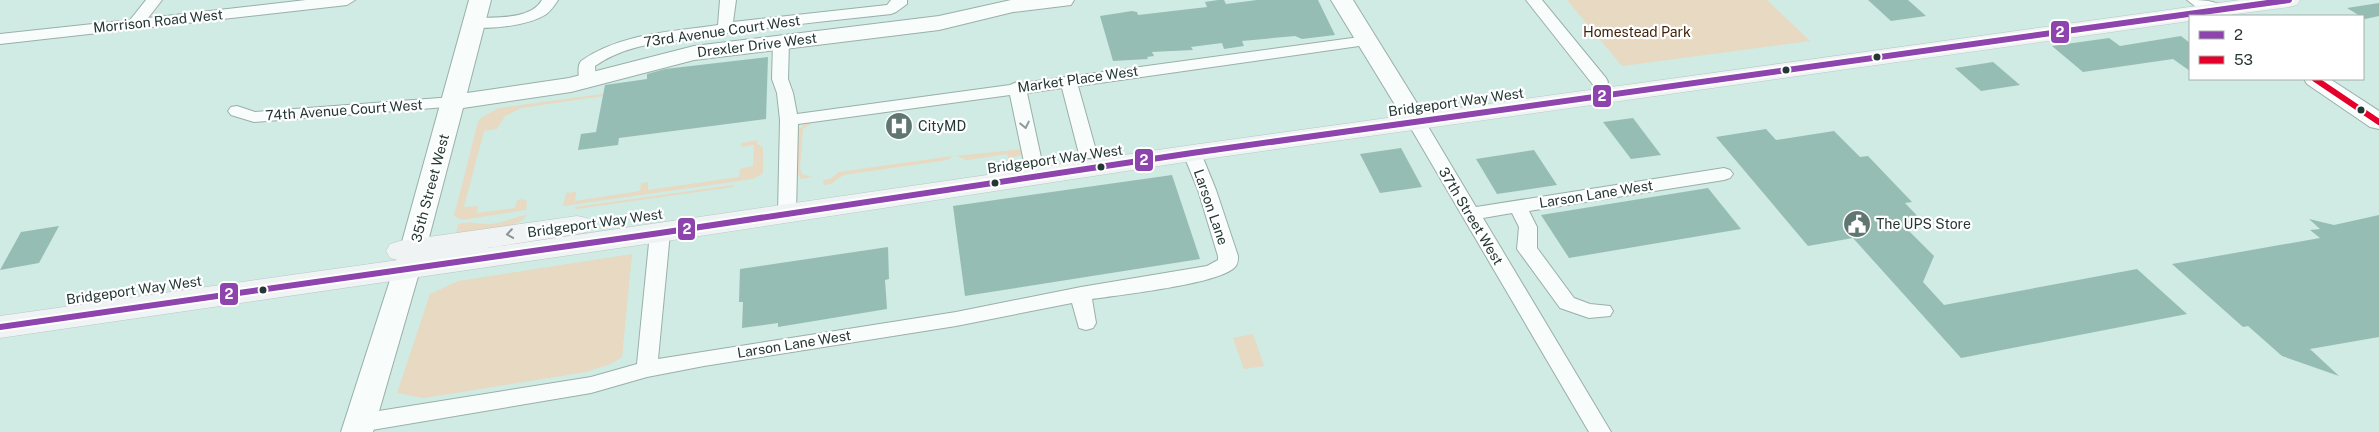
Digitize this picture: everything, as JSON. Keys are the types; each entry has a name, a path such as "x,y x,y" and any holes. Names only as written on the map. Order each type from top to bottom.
{"main road":[{"name":"Bridgeport Way West","path":"0,310 410,259 787,205 1192,153 1600,82 2206,6 2289,0"},
{"name":"Bridgeport Way West","path":"0,327 410,259 660,233 787,205 1033,162 1412,115 2206,6"}],"street":[{"path":"135,24 154,0"},
{"name":"Morrison Road West","path":"0,39 347,0"},
{"name":"35th Street West","path":"358,428 410,259 480,0"},
{"path":"475,23 536,14 546,10 550,0"},
{"path":"725,28 728,0"},
{"name":"Drexler Drive West","path":"453,102 588,81 673,57 781,42 850,24 939,22 1013,6 1063,0"},
{"name":"37th Street West","path":"1342,0 1600,432"},
{"path":"1534,0 1600,82"},
{"name":"73rd Avenue Court West","path":"588,81 587,64 599,55 655,38 725,28 850,24 891,10 899,2"},
{"name":"Market Place West","path":"789,120 1017,87 1367,41"},
{"path":"781,42 780,79 785,93 789,120 787,205"},
{"path":"2316,80 2379,122"},
{"path":"1068,81 1088,154"},
{"path":"1017,87 1033,162"},
{"name":"74th Avenue Court West","path":"237,111 254,117 453,102"},
{"name":"Larson Lane","path":"1192,153 1207,190 1228,263"},
{"name":"Larson Lane West","path":"1469,214 1724,174"},
{"path":"1518,207 1528,226 1527,249 1559,291"},
{"path":"647,369 660,233"},
{"name":"Larson Lane West","path":"358,428 591,385 647,369 956,319 1081,294 1212,272 1228,263"},
{"path":"1081,294 1086,322"}],"green space":[{"name":"Homestead Park","path":"1567,0 1767,0 1810,41 1622,66"},
{"path":"603,94 603,96 521,108 505,116 497,129 484,131 464,207 478,206 477,213 515,208 517,201 522,199 527,201 526,210 462,220 454,216 478,122 482,117 499,108"},
{"path":"806,123 810,124 803,129 800,169 802,174 812,177 801,179 798,174 798,130"},
{"path":"757,140 757,144 763,147 763,173 753,179 563,206 566,193 576,192 575,201 640,191 641,183 648,182 648,190 739,177 740,169 753,166 754,145 741,147 742,143"},
{"path":"1022,149 1023,154 1009,159 1007,154 967,160 956,156"},
{"path":"952,156 948,160 843,175 831,184 824,185 823,180 830,179 839,172"},
{"path":"734,185 733,187 576,209 575,207"},
{"path":"527,215 522,221 505,228 456,234 458,224 471,222 493,224"},
{"path":"632,254 622,357 611,364 586,372 424,398 397,393 430,294 458,281"},
{"path":"1253,334 1264,366 1244,369 1233,338"}],"building":[{"path":"1224,0 1226,4 1257,0 1318,0 1335,35 1302,39 1295,36 1242,41 1244,46 1224,49 1222,43 1191,47 1193,50 1152,52 1154,56 1147,57 1148,59 1113,61 1100,16 1132,11 1137,12 1138,15 1207,7 1205,2"},
{"path":"1868,0 1908,0 1926,16 1891,21"},
{"path":"2379,3 2379,16 2365,19 2364,15 2358,15 2347,8"},
{"path":"2181,36 2189,42 2189,70 2173,59 2083,72 2052,46 2109,38 2120,46"},
{"path":"768,57 766,119 619,138 618,145 578,150 581,134 596,132 605,85 647,79 647,74 665,69"},
{"path":"1993,62 2020,85 1981,91 1955,68"},
{"path":"1633,118 1661,155 1631,159 1603,122"},
{"path":"1766,129 1776,140 1834,131 1860,157 1868,156 1912,202 1905,203 1927,226 1907,229 1934,256 1923,282 1944,305 2137,269 2187,314 1961,358 1853,238 1808,246 1716,137"},
{"path":"1401,148 1422,187 1380,193 1360,154"},
{"path":"1534,150 1557,185 1497,194 1476,159"},
{"path":"1172,175 1200,259 965,296 953,206"},
{"path":"1708,188 1741,229 1569,258 1541,215"},
{"path":"2379,215 2379,337 2310,349 2339,376 2282,356 2248,326 2243,327 2172,264 2320,238 2310,230 2320,229 2309,219 2334,225"},
{"path":"59,226 39,263 0,270 21,232"},
{"path":"888,247 889,279 885,280 887,309 778,327 778,323 742,328 743,302 739,302 740,269"}],"transit line":[{"name":"2","path":"0,327 660,233 1192,153 2289,0"},
{"name":"53","path":"2316,80 2379,122"}],"place":[{"name":"CityMD","path":"899,126"},
{"name":"The UPS Store","path":"1857,224"}]}
